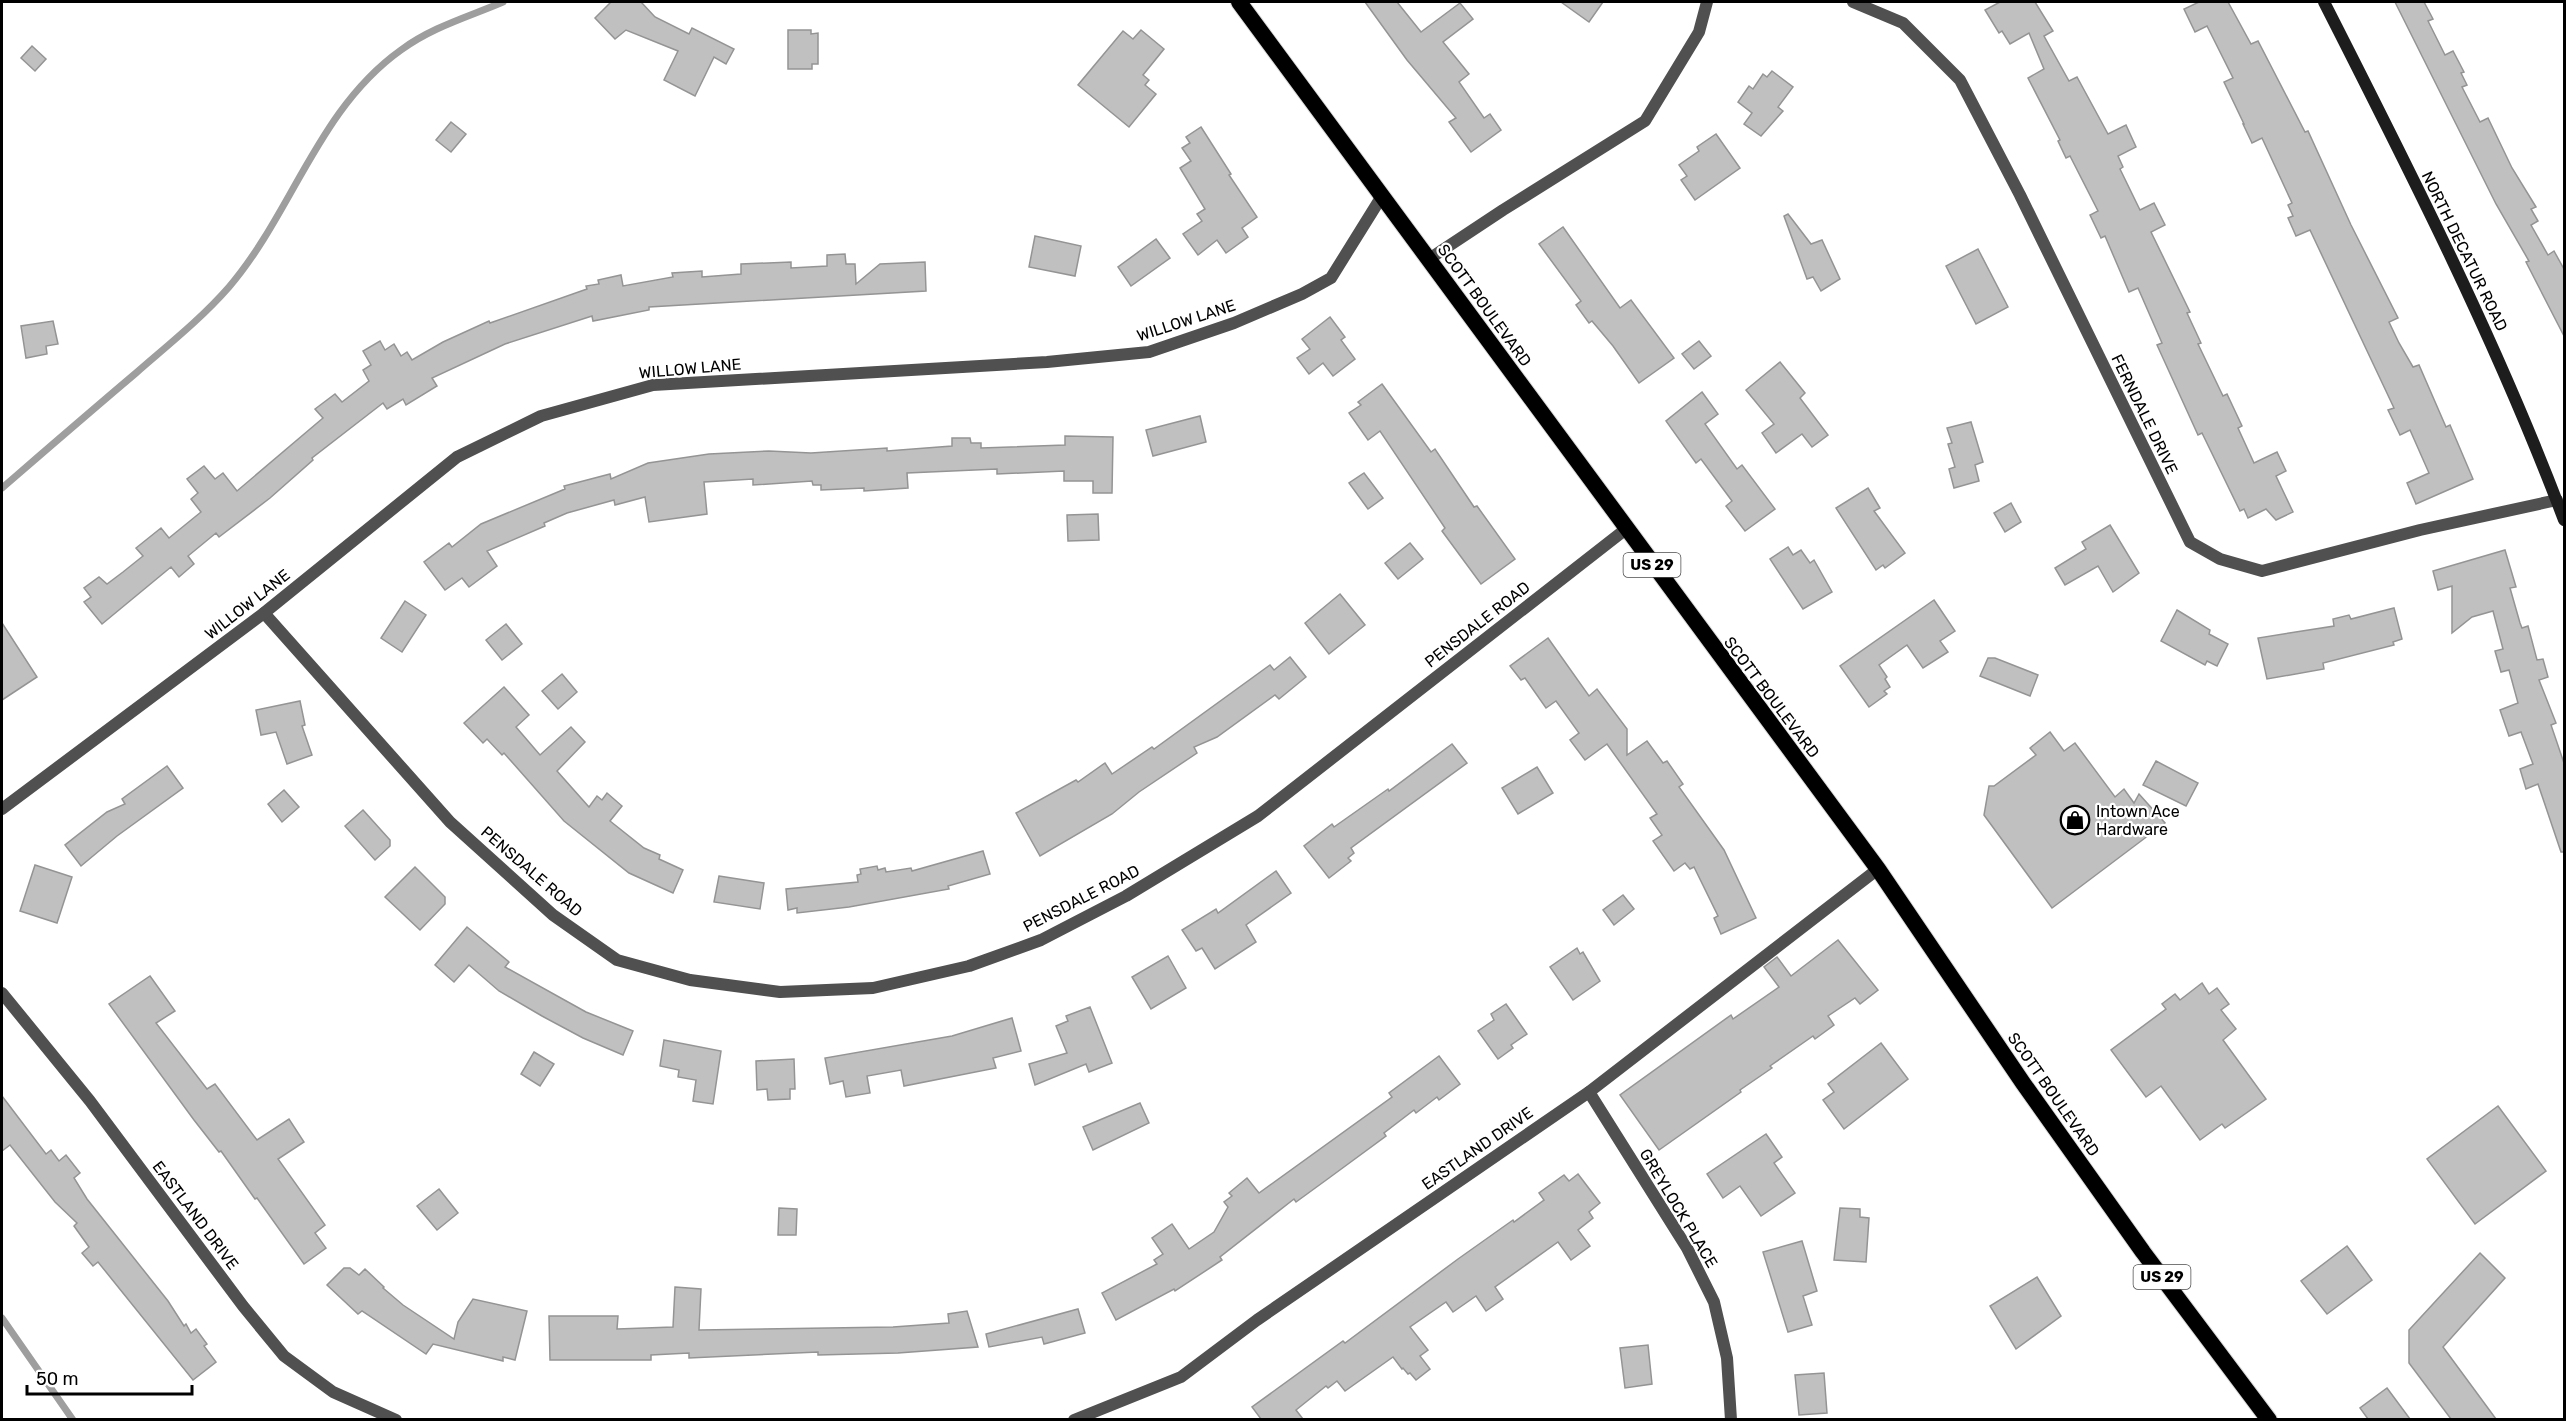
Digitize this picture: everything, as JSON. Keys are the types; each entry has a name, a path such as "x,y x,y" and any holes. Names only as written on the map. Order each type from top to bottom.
{"highway":[{"name":"SCOTT BOULEVARD","path":"1239,2 1878,869 2023,1083 2136,1243 2269,1419"}],"main road":[{"name":"NORTH DECATUR ROAD","path":"2324,2 2481,322 2565,520"}],"street":[{"path":"1429,259 1645,121 1699,32 1707,2"},
{"name":"FERNDALE DRIVE","path":"1853,2 1903,23 1960,80 2020,195 2190,542 2220,559 2262,571 2420,530 2557,500"},
{"name":"WILLOW LANE","path":"2,809 264,613 457,458 542,417 653,385 1047,362 1149,352 1234,323 1302,294 1331,278 1382,196"},
{"name":"PENSDALE ROAD","path":"264,613 450,822 553,915 617,960 690,980 780,992 873,988 969,966 1041,940 1126,896 1258,816 1626,529"},
{"name":"EASTLAND DRIVE","path":"1074,1419 1181,1377 1257,1320 1588,1092 1878,869"},
{"name":"EASTLAND DRIVE","path":"2,993 90,1101 243,1306 285,1356 333,1392 396,1419"},
{"name":"GREYLOCK PLACE","path":"1588,1092 1687,1248 1714,1302 1727,1358 1731,1419"}],"building":[{"path":"611,2 641,2 655,17 689,34 692,28 734,49 726,64 714,57 695,96 664,80 678,51 626,30 615,39 595,18"},
{"path":"1365,2 1397,2 1421,32 1460,3 1473,19 1443,42 1469,74 1459,82 1484,118 1490,114 1501,130 1471,152 1449,122 1456,118 1407,60"},
{"path":"1561,2 1603,2 1589,22"},
{"path":"2000,2 2035,2 2053,31 2044,36 2069,81 2077,77 2108,134 2126,125 2136,147 2118,156 2123,167 2120,169 2140,210 2154,203 2165,225 2151,232 2190,312 2187,313 2201,343 2198,344 2223,396 2227,394 2242,426 2238,428 2254,463 2277,452 2286,471 2276,476 2293,512 2276,520 2266,509 2248,518 2244,509 2240,511 2202,433 2198,435 2157,345 2162,343 2138,288 2129,292 2105,236 2101,238 2090,215 2098,211 2070,156 2066,158 2058,141 2060,140 2028,78 2044,69 2029,33 2010,44 2002,31 1999,33 1985,10"},
{"path":"2199,2 2228,2 2251,44 2258,41 2305,132 2308,131 2351,225 2398,318 2389,322 2399,343 2413,367 2419,365 2446,427 2450,425 2473,479 2416,504 2407,483 2429,473 2410,430 2400,435 2388,410 2394,408 2310,230 2296,236 2288,218 2293,216 2288,205 2292,203 2262,138 2252,143 2224,82 2233,78 2207,26 2195,32 2184,9"},
{"path":"2395,2 2424,2 2433,19 2428,21 2445,55 2453,51 2464,72 2461,73 2467,85 2462,87 2480,122 2488,118 2512,168 2536,207 2531,209 2538,221 2531,225 2548,255 2554,251 2565,271 2565,338 2526,262 2529,261 2496,204"},
{"path":"788,30 811,30 811,34 818,33 818,64 812,64 812,69 788,69"},
{"path":"1141,30 1164,49 1143,75 1149,80 1145,85 1156,94 1129,127 1078,85 1123,31 1133,39"},
{"path":"32,46 46,59 35,71 21,58"},
{"path":"1772,71 1793,87 1778,107 1783,111 1761,136 1744,124 1752,113 1738,102 1749,86 1753,89 1763,74 1767,77"},
{"path":"451,122 466,134 451,152 436,140"},
{"path":"1201,127 1257,217 1242,228 1248,237 1226,253 1217,240 1198,255 1183,234 1202,221 1197,214 1205,209 1180,168 1191,161 1182,148 1190,143 1186,137"},
{"path":"1716,134 1740,168 1695,200 1681,180 1687,176 1679,165 1699,151 1697,147"},
{"path":"1788,214 1811,244 1822,240 1840,279 1821,291 1813,277 1807,279 1784,216"},
{"path":"1563,227 1620,308 1631,300 1674,358 1639,383 1613,346 1592,321 1589,323 1576,305 1581,301 1539,244"},
{"path":"1035,236 1081,246 1075,276 1029,267"},
{"path":"1156,239 1170,258 1131,286 1118,267"},
{"path":"1978,249 2008,307 1976,324 1946,266"},
{"path":"845,254 846,264 855,264 856,284 880,264 925,262 926,291 649,307 649,310 593,321 592,316 505,344 432,378 437,386 406,405 403,399 387,409 383,403 312,458 313,460 270,498 219,537 216,533 188,556 194,564 179,577 171,567 102,624 84,602 91,597 84,588 99,577 107,584 123,572 143,556 136,548 161,528 169,538 201,512 191,499 198,493 187,479 204,466 215,479 223,473 237,491 323,418 315,409 335,394 342,402 369,381 363,370 371,365 363,351 380,341 385,350 394,344 401,356 407,352 412,360 443,342 489,321 490,323 587,289 586,286 599,284 598,280 621,275 623,286 673,277 672,273 702,271 702,277 741,274 741,264 791,262 791,268 827,266 827,255"},
{"path":"1330,317 1345,337 1341,340 1355,359 1333,376 1323,363 1309,374 1297,358 1310,349 1302,339"},
{"path":"53,321 58,344 46,346 47,354 26,358 21,326"},
{"path":"1699,341 1711,356 1694,369 1682,354"},
{"path":"1780,362 1805,393 1800,398 1828,435 1812,447 1802,434 1776,453 1762,433 1774,424 1746,390"},
{"path":"1382,384 1431,452 1435,449 1474,507 1477,506 1515,559 1481,584 1442,531 1445,528 1380,431 1368,440 1349,413 1361,405 1358,402"},
{"path":"1702,392 1718,414 1705,424 1737,469 1742,465 1775,509 1745,531 1726,506 1732,501 1701,459 1696,463 1666,421"},
{"path":"1200,416 1206,442 1153,456 1146,430"},
{"path":"1971,422 1983,462 1975,465 1979,481 1954,488 1949,469 1955,467 1948,444 1952,443 1947,428"},
{"path":"1065,436 1113,437 1112,493 1093,493 1093,481 1064,481 1064,471 997,474 997,469 907,473 908,488 864,491 864,488 821,490 821,485 813,485 812,481 753,485 753,479 704,482 707,514 649,522 645,497 615,505 614,500 567,513 544,523 545,526 487,551 497,566 469,587 462,578 445,590 424,562 449,543 452,547 481,524 565,489 564,486 610,474 611,479 648,463 709,454 769,451 811,453 887,448 887,451 952,446 952,438 970,438 971,443 981,443 981,448 1065,445"},
{"path":"1364,473 1383,498 1368,509 1349,483"},
{"path":"1868,488 1880,508 1874,511 1905,553 1885,568 1883,565 1876,570 1836,508"},
{"path":"2011,503 2021,522 2005,532 1994,513"},
{"path":"1098,514 1099,540 1068,541 1067,515"},
{"path":"2110,525 2139,573 2113,592 2098,566 2065,585 2055,568 2086,549 2082,542"},
{"path":"1410,543 1423,559 1398,579 1385,563"},
{"path":"1788,547 1793,555 1801,550 1810,563 1814,560 1832,592 1803,609 1770,559"},
{"path":"2505,550 2516,587 2510,588 2520,623 2522,628 2528,626 2537,660 2543,659 2548,677 2539,680 2556,723 2551,725 2565,766 2565,852 2561,852 2538,784 2526,789 2520,769 2533,764 2521,732 2509,736 2500,710 2518,703 2509,670 2501,672 2495,651 2503,649 2493,611 2472,617 2452,633 2452,586 2438,590 2433,571"},
{"path":"1340,594 1365,625 1329,654 1305,623"},
{"path":"1934,600 1955,631 1940,641 1948,652 1923,668 1907,645 1879,665 1890,687 1884,691 1887,694 1869,707 1840,666"},
{"path":"405,601 426,615 402,652 381,638"},
{"path":"2394,608 2402,639 2393,642 2394,645 2323,663 2324,669 2267,679 2258,638 2334,626 2333,619 2349,615 2351,619"},
{"path":"2177,610 2210,630 2209,634 2228,644 2217,666 2207,661 2205,665 2161,641"},
{"path":"2,623 37,677 2,700"},
{"path":"506,624 522,644 502,660 486,640"},
{"path":"1548,638 1589,696 1597,689 1627,729 1627,755 1647,741 1663,763 1667,761 1683,784 1679,787 1724,850 1756,918 1721,934 1714,918 1718,916 1694,867 1690,869 1685,863 1674,871 1653,841 1662,835 1650,818 1657,814 1607,744 1585,760 1570,740 1579,733 1556,701 1546,708 1525,678 1521,680 1510,666"},
{"path":"1290,657 1306,677 1279,699 1275,695 1217,737 1194,747 1197,753 1139,792 1112,814 1040,856 1016,813 1076,780 1078,782 1105,763 1112,774 1152,747 1154,749 1270,665 1274,670"},
{"path":"1988,658 1995,658 2038,675 2030,696 1980,676"},
{"path":"562,674 577,692 558,709 542,691"},
{"path":"504,687 529,715 516,727 540,755 571,727 585,742 557,771 589,807 597,796 602,800 607,793 622,806 610,821 644,848 660,855 659,859 683,870 673,893 629,873 564,821 504,753 502,755 487,739 483,743 464,723"},
{"path":"300,701 305,725 302,726 312,755 287,764 276,732 261,735 256,710"},
{"name":"Intown Ace Hardware","path":"2050,732 2064,751 2075,743 2115,797 2124,789 2134,803 2139,794 2165,823 2052,908 1984,815 1989,786 1994,786 2036,755 2030,748"},
{"path":"1452,744 1467,763 1351,848 1354,853 1348,858 1351,861 1329,878 1304,846 1332,824 1334,827 1388,789 1389,791"},
{"path":"2156,761 2198,783 2186,806 2143,785"},
{"path":"167,766 183,788 117,836 81,866 65,845 107,812 125,804 122,799"},
{"path":"1537,767 1553,793 1518,814 1502,788"},
{"path":"284,790 299,807 282,822 268,804"},
{"path":"363,810 390,840 390,846 375,860 345,826"},
{"path":"983,851 990,874 948,886 949,889 849,907 797,913 797,908 788,910 786,889 858,882 857,875 861,874 860,869 877,866 878,870 885,868 886,872 911,868 912,871"},
{"path":"35,865 72,877 57,923 20,911"},
{"path":"415,867 445,897 445,904 420,930 385,897"},
{"path":"1276,871 1291,893 1246,925 1256,942 1215,969 1202,948 1196,951 1182,930 1216,909 1218,913"},
{"path":"719,876 764,883 760,909 714,902"},
{"path":"1623,895 1634,909 1614,925 1603,910"},
{"path":"467,927 509,962 505,967 586,1012 633,1031 623,1055 583,1038 499,991 469,965 454,982 435,965"},
{"path":"1838,940 1878,990 1860,1004 1855,998 1828,1016 1834,1025 1815,1039 1813,1036 1770,1066 1772,1068 1740,1090 1741,1092 1659,1150 1620,1095 1731,1015 1733,1019 1779,987 1764,967 1777,957 1791,976"},
{"path":"1577,948 1580,954 1583,952 1600,981 1573,1000 1550,967"},
{"path":"1168,956 1186,988 1151,1009 1132,977"},
{"path":"150,976 175,1011 156,1023 207,1089 215,1084 257,1140 289,1119 304,1142 278,1159 325,1225 315,1233 326,1248 304,1264 257,1198 255,1199 221,1151 219,1152 194,1120 109,1004"},
{"path":"2202,983 2209,994 2217,988 2229,1004 2221,1010 2236,1029 2223,1040 2266,1099 2225,1128 2222,1124 2200,1140 2161,1086 2146,1097 2111,1050 2166,1009 2162,1004 2175,994 2180,1000"},
{"path":"1506,1004 1527,1034 1511,1045 1513,1048 1498,1059 1478,1031 1494,1020 1491,1014"},
{"path":"1090,1007 1112,1063 1089,1072 1086,1064 1035,1085 1029,1064 1067,1053 1056,1026 1068,1021 1066,1016"},
{"path":"1012,1018 1021,1051 993,1058 996,1068 904,1086 901,1070 867,1076 870,1093 846,1097 843,1081 830,1084 825,1058 952,1036"},
{"path":"664,1040 721,1051 713,1104 693,1101 696,1080 678,1077 679,1070 660,1066"},
{"path":"1881,1043 1908,1079 1844,1129 1823,1100 1834,1092 1828,1084"},
{"path":"534,1052 554,1064 540,1086 521,1074"},
{"path":"1439,1056 1460,1084 1439,1100 1437,1097 1416,1113 1414,1110 1384,1133 1386,1136 1296,1202 1294,1199 1220,1257 1222,1260 1175,1291 1174,1289 1116,1320 1102,1293 1157,1264 1154,1260 1163,1254 1152,1238 1172,1224 1189,1249 1214,1232 1228,1207 1224,1202 1232,1196 1229,1193 1247,1178 1259,1193 1392,1097 1389,1093"},
{"path":"794,1059 795,1089 790,1089 790,1099 768,1100 767,1089 757,1090 756,1061"},
{"path":"2,1096 46,1154 51,1150 59,1161 66,1155 80,1173 74,1178 87,1199 168,1301 184,1326 186,1324 191,1333 196,1329 207,1344 204,1346 216,1362 193,1380 98,1262 93,1266 82,1253 89,1247 74,1226 77,1223 55,1202 10,1145 2,1151"},
{"path":"1140,1103 1149,1123 1093,1150 1083,1127"},
{"path":"2498,1106 2546,1171 2475,1224 2427,1159"},
{"path":"1766,1134 1782,1157 1774,1163 1795,1193 1761,1216 1740,1186 1723,1198 1707,1174"},
{"path":"1578,1174 1600,1203 1589,1212 1593,1218 1578,1230 1590,1246 1571,1260 1558,1242 1495,1287 1503,1299 1486,1311 1476,1296 1453,1312 1446,1302 1410,1327 1428,1350 1420,1356 1430,1369 1416,1380 1402,1369 1393,1357 1345,1391 1337,1381 1328,1388 1326,1386 1296,1410 1303,1419 1261,1419 1252,1407 1544,1200 1539,1193 1564,1175 1569,1181"},
{"path":"439,1189 458,1213 437,1230 417,1206"},
{"path":"779,1208 797,1209 796,1235 778,1235"},
{"path":"1840,1208 1860,1209 1860,1217 1869,1218 1866,1262 1834,1260"},
{"path":"1802,1241 1817,1291 1803,1296 1812,1325 1788,1332 1763,1252"},
{"path":"2347,1246 2372,1280 2327,1314 2301,1281"},
{"path":"2480,1253 2505,1278 2443,1347 2496,1419 2451,1419 2409,1363 2409,1330"},
{"path":"344,1268 350,1268 359,1275 365,1269 403,1305 454,1339 458,1322 473,1299 527,1311 515,1360 503,1357 503,1361 433,1344 426,1354 362,1311 358,1314 327,1285"},
{"path":"2037,1277 2061,1316 2016,1349 1990,1306"},
{"path":"675,1287 701,1289 699,1330 893,1327 949,1323 948,1314 967,1311 978,1347 898,1353 818,1355 818,1352 689,1358 689,1353 651,1355 651,1360 550,1360 549,1316 618,1316 617,1329 673,1327"},
{"path":"1078,1309 1085,1333 1044,1344 1042,1337 989,1347 986,1334"},
{"path":"1648,1345 1652,1384 1625,1388 1620,1348"},
{"path":"1824,1373 1827,1413 1799,1415 1795,1375"},
{"path":"2387,1388 2410,1419 2368,1419 2360,1408"}],"waterway":[{"path":"2,488 184,331 229,287 271,227 327,131 348,101 372,74 401,50 425,35 503,2"},
{"path":"2,1318 73,1420"}],"place":[{"name":"Intown Ace Hardware","path":"2075,820"}]}
